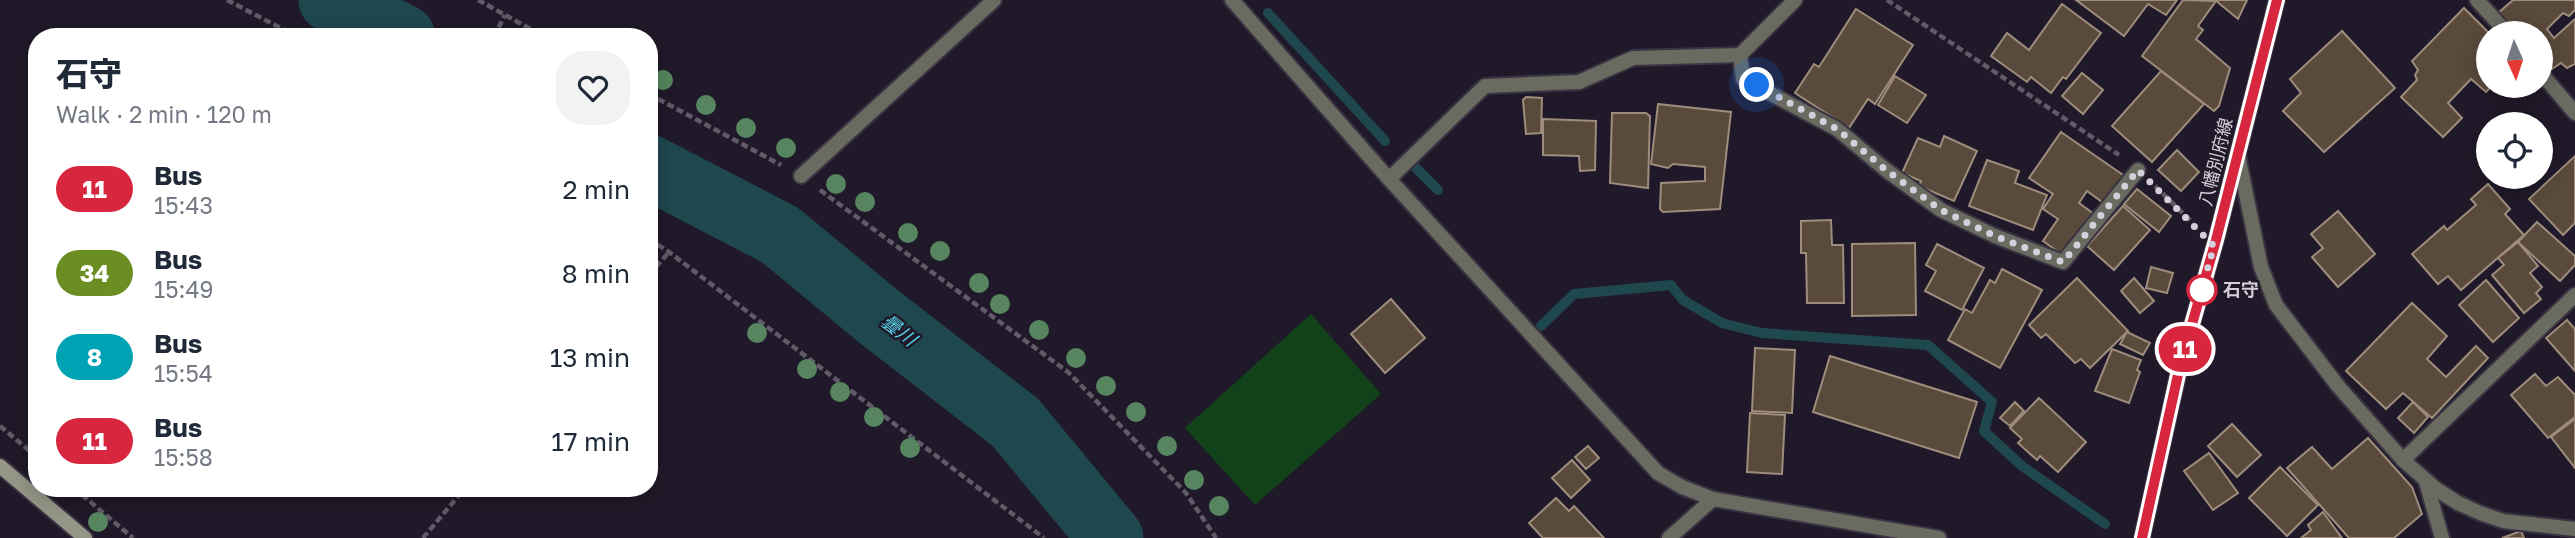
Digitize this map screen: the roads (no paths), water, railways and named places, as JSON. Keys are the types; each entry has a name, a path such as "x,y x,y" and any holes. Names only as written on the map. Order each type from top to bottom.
{"main road":[{"name":"八幡別府線","path":"2143,538 2179,370 2277,0"},
{"path":"0,466 28,490"},
{"path":"37,497 85,538"}],"street":[{"path":"801,176 994,0"},
{"path":"1232,0 1389,178 1658,473 1682,487 1713,499 1939,538"},
{"path":"1389,178 1485,86 1579,82 1633,58 1740,55 1795,0"},
{"path":"2477,0 2496,21"},
{"path":"1740,55 1743,79 1837,129 1886,170 1941,210 1995,236 2063,262 2138,170"},
{"path":"2553,87 2575,113"},
{"path":"2238,155 2261,267 2276,305 2338,386 2403,460 2458,503 2480,513 2503,521 2575,529"},
{"path":"2403,460 2575,295"},
{"path":"2426,480 2442,538"},
{"path":"1669,538 1713,499"}],"waterway":[{"name":"曇川","path":"331,0 385,28"},
{"path":"1268,13 1385,141"},
{"path":"1416,168 1438,190"},
{"name":"曇川","path":"658,172 780,235 878,316 1015,422 1111,538"},
{"path":"1541,326 1574,294 1671,285 1683,300 1722,323 1762,333 1928,345 1992,402 1984,431 2022,466 2105,524"}],"place":[{"name":"石守","path":"2202,290"}]}
